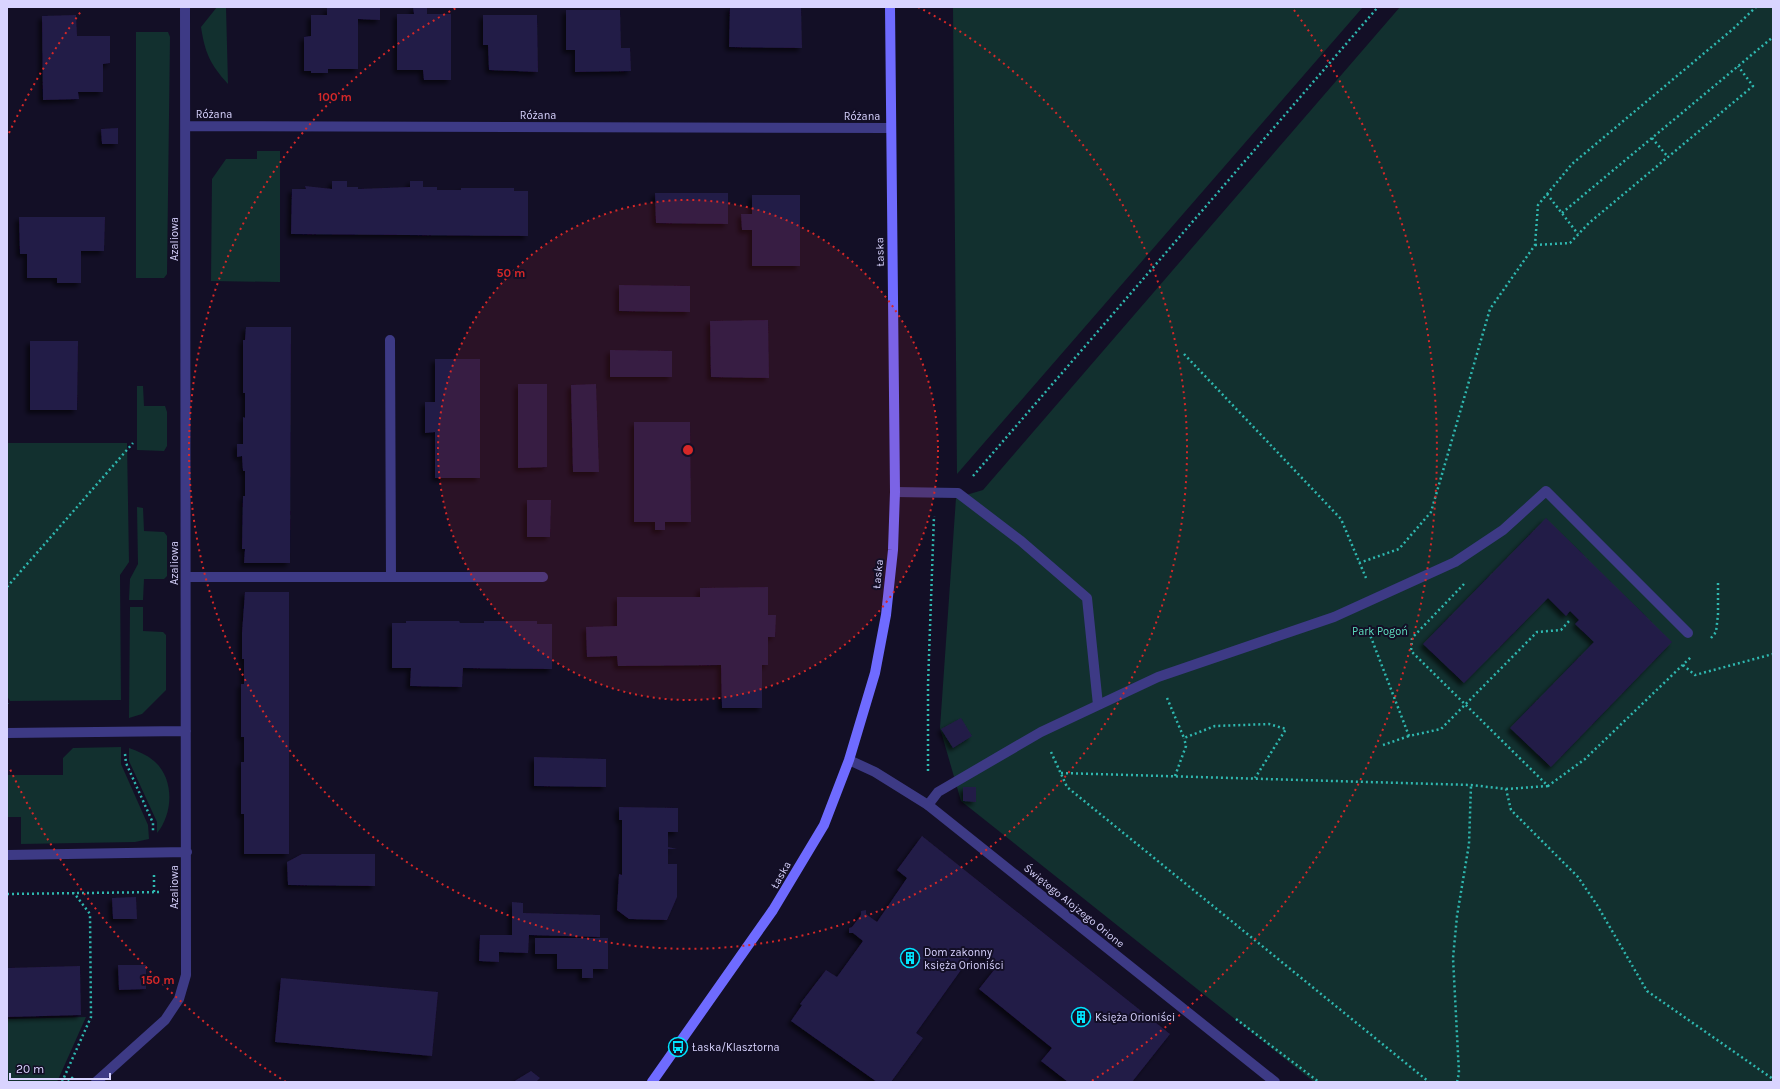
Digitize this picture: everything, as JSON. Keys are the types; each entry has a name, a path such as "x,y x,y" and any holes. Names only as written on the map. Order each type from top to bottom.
{"street":[{"name":"Azaliowa","path":"96,1082 165,1020 179,998 186,975 185,7"},
{"name":"Łaska","path":"652,1082 773,910 824,825 849,760 875,673 886,615 893,550 895,492 890,7"},
{"name":"Różana","path":"186,126 891,128"},
{"path":"390,340 391,577"},
{"path":"895,492 958,494 1021,541 1087,598 1098,705"},
{"path":"928,805 938,792 1041,732 1158,677 1334,617 1455,562 1502,530 1546,492 1688,633"},
{"path":"186,578 543,577"},
{"path":"7,733 186,731"},
{"name":"Świętego Alojzego Orione","path":"849,760 875,772 928,805 1276,1082"},
{"path":"7,855 187,852"}],"path":[{"path":"958,494 1378,7"},
{"path":"1359,563 1399,549 1431,512 1490,309 1535,245 1538,205 1572,164 1733,29 1756,7"},
{"path":"1562,213 1772,38 1773,42"},
{"path":"1535,245 1570,243 1578,234 1753,86 1738,66"},
{"path":"1652,138 1668,157"},
{"path":"1547,194 1578,234"},
{"path":"1184,354 1341,519 1374,598"},
{"path":"7,587 133,443"},
{"path":"928,776 928,684 934,493"},
{"path":"1455,562 1470,578 1412,638 1411,651 1548,786"},
{"path":"1707,642 1716,632 1718,615 1718,583"},
{"path":"1359,605 1409,736"},
{"path":"1383,745 1409,736 1441,729 1536,632 1561,630 1570,620"},
{"path":"1061,773 1471,785 1506,789 1548,786 1585,759 1701,648 1688,633"},
{"path":"1683,665 1695,675 1773,654"},
{"path":"1158,677 1186,746 1175,776"},
{"path":"1184,738 1215,726 1269,724 1286,730 1254,779"},
{"path":"1041,732 1067,787 1429,1082"},
{"path":"125,747 126,763 153,823 153,835"},
{"path":"1457,1082 1459,1073 1453,958 1456,916 1469,844 1471,785"},
{"path":"1506,789 1511,810 1578,877 1597,905 1647,990 1773,1079"},
{"path":"154,868 154,892"},
{"path":"7,894 168,892"},
{"path":"62,1082 91,1017 90,914 74,893"},
{"path":"68,1082 74,1077"}],"green space":[{"path":"217,7 226,7 228,84 209,58 204,44 201,27"},
{"path":"953,7 1363,7 957,474"},
{"name":"Park Pogoń","path":"1400,7 1773,7 1773,1082 1314,1082 961,801 940,728 956,498 983,490"},
{"path":"136,32 168,32 170,37 167,274 164,278 136,278"},
{"path":"257,151 280,151 280,282 211,281 212,179 226,159 257,159"},
{"path":"137,386 143,386 144,406 165,406 167,412 167,446 164,451 137,450"},
{"path":"7,443 127,443 129,562 120,575 121,700 10,701 7,696"},
{"path":"137,507 143,508 144,531 164,532 167,536 167,576 164,579 144,579 143,600 129,600 130,579 138,564"},
{"path":"130,607 143,607 143,631 163,632 166,635 166,690 142,714 129,718"},
{"path":"121,747 121,764 148,825 149,839 135,842 21,844 21,817 7,817 7,775 63,775 63,758 73,748"},
{"path":"129,748 142,753 154,761 161,768 166,777 169,807 157,833 157,822 129,761"},
{"path":"86,1017 57,1082 7,1082 7,1019"}],"building":[{"path":"380,7 380,20 358,19 358,69 328,69 328,73 311,73 311,71 304,71 304,37 311,36 311,15 327,15 327,8"},
{"path":"413,7 427,7 427,14 451,14 451,80 424,80 423,70 397,70 397,14 414,14"},
{"path":"730,7 801,7 802,48 729,47"},
{"path":"566,10 620,10 621,48 630,48 631,71 575,72 575,50 566,50"},
{"path":"76,15 77,36 110,36 110,63 103,64 103,92 78,92 79,99 43,100 42,16"},
{"path":"483,15 537,15 538,72 489,70 488,45 483,45"},
{"path":"118,128 118,144 102,144 101,129"},
{"path":"332,181 347,181 347,187 358,187 358,189 410,187 410,181 423,181 423,187 437,187 437,190 461,190 461,188 514,188 514,191 528,191 528,236 291,234 292,189 306,189 305,186 332,189"},
{"path":"655,193 728,193 728,224 656,223"},
{"path":"752,195 800,195 800,266 752,266 752,230 742,230 741,214 752,214"},
{"path":"19,217 105,217 104,251 81,251 81,283 57,283 57,278 27,278 27,254 20,254"},
{"path":"619,285 690,286 690,312 619,311"},
{"path":"768,320 769,378 711,377 710,321"},
{"path":"246,327 291,327 290,563 244,563 245,549 242,549 245,471 243,471 242,456 237,457 237,444 243,444 243,417 245,418 245,393 243,393 243,340 245,340"},
{"path":"30,341 78,341 77,410 30,410"},
{"path":"610,350 672,351 672,377 610,377"},
{"path":"435,359 480,359 480,478 435,478 435,432 425,433 425,402 435,402"},
{"path":"518,384 547,384 547,467 518,468"},
{"path":"596,384 599,472 573,472 571,385"},
{"path":"634,422 690,422 691,522 665,522 665,530 655,530 655,522 634,522"},
{"path":"527,500 551,500 550,537 527,537"},
{"path":"1546,518 1672,642 1551,767 1510,728 1594,642 1575,624 1579,620 1570,611 1566,616 1548,598 1464,683 1423,644"},
{"path":"768,587 768,615 776,615 775,637 768,637 768,665 762,665 762,708 722,708 721,665 618,666 617,656 587,657 586,627 617,626 617,597 700,597 700,588"},
{"path":"245,592 289,592 289,854 244,854 244,814 241,814 241,762 244,762 244,737 241,737 241,684 244,684 242,633"},
{"path":"406,621 459,621 460,623 484,623 484,621 537,621 537,624 552,624 552,669 463,668 462,687 410,686 411,668 392,668 392,623 406,623"},
{"path":"961,718 972,736 953,748 941,729"},
{"path":"534,757 606,759 606,787 534,786"},
{"path":"963,787 976,787 976,802 963,801"},
{"path":"619,807 678,808 678,832 668,832 668,847 677,849 668,849 668,864 677,864 677,897 667,920 629,919 617,910 619,874 622,875 622,820 619,820"},
{"name":"Dom zakonny księża Orioniści","path":"922,836 1170,1034 1132,1082 1068,1082 1041,1061 1052,1048 979,989 998,965 976,949 916,1033 923,1038 891,1082 877,1082 791,1021 802,1005 800,1004 826,970 837,977 863,941 853,933 849,933 849,928 852,927 861,915 861,911 866,910 866,914 877,922 907,878 897,870"},
{"path":"302,854 375,854 375,886 288,885 287,862"},
{"path":"136,897 137,919 113,919 112,898"},
{"path":"512,902 523,903 523,913 600,915 600,937 529,935 528,953 499,952 499,962 479,961 480,935 512,935"},
{"path":"535,938 608,938 608,969 593,969 593,978 582,978 582,969 557,969 557,954 535,954"},
{"path":"118,965 146,965 146,989 119,990"},
{"path":"80,966 81,1015 7,1017 7,968"},
{"path":"281,978 438,992 432,1056 275,1042"},
{"path":"531,1071 540,1078 536,1082 513,1082"}],"place":[{"name":"Dom zakonny księża Orioniści","path":"910,958"},
{"name":"Księża Orioniści","path":"1081,1017"},
{"name":"Łaska/Klasztorna","path":"678,1047"}]}
